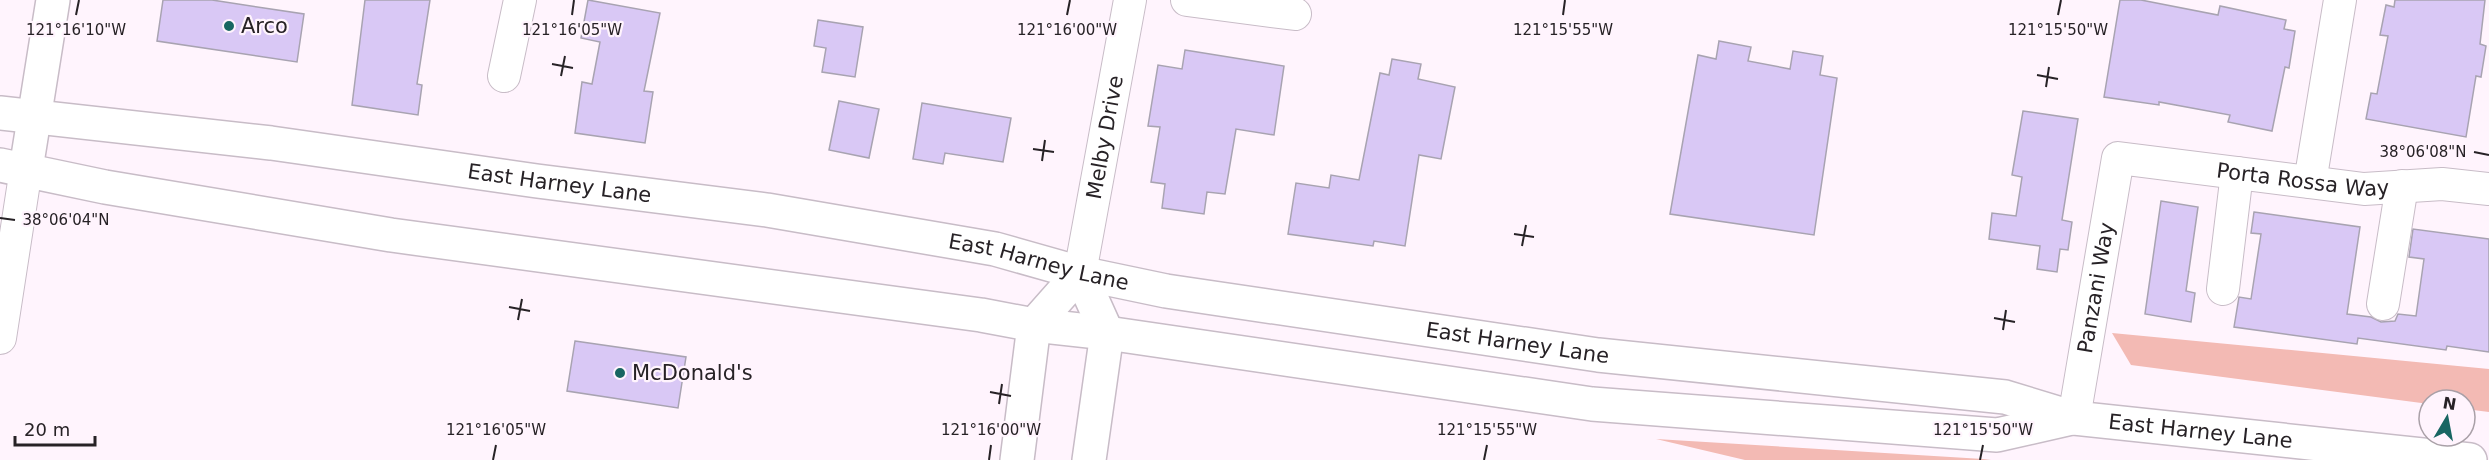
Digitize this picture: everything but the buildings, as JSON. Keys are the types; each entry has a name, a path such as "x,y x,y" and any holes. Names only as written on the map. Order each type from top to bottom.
{"main road":[{"path":"13,167 34,117 53,0"},
{"name":"East Harney Lane","path":"0,113 271,143 537,181 766,210 995,249 1080,273 1166,291 1598,355 2005,397 2074,418 2470,460"},
{"name":"East Harney Lane","path":"13,167 105,187 391,235 820,295 981,315 1034,325 1107,333 1592,404 1997,435 2074,418"},
{"path":"1017,460 1034,325 1080,273 1107,333 1089,460"}],"street":[{"path":"504,76 520,0"},
{"name":"Melby Drive","path":"1080,273 1130,0"},
{"path":"1187,0 1295,14"},
{"path":"2310,182 2340,0"},
{"name":"Porta Rossa Way","path":"2118,158 2364,189 2442,184 2489,189"},
{"name":"Panzani Way","path":"2074,418 2118,158"},
{"path":"0,338 13,167"},
{"path":"2223,289 2238,173"},
{"path":"2384,304 2402,186"}],"shaded area":[{"path":"2112,333 2489,369 2489,412 2477,410 2477,388 2417,388 2417,402 2131,365"},
{"path":"1656,439 1983,459 1991,460 1745,460"}],"place":[{"name":"Arco","path":"229,26"},
{"name":"McDonald's","path":"620,373"}]}
